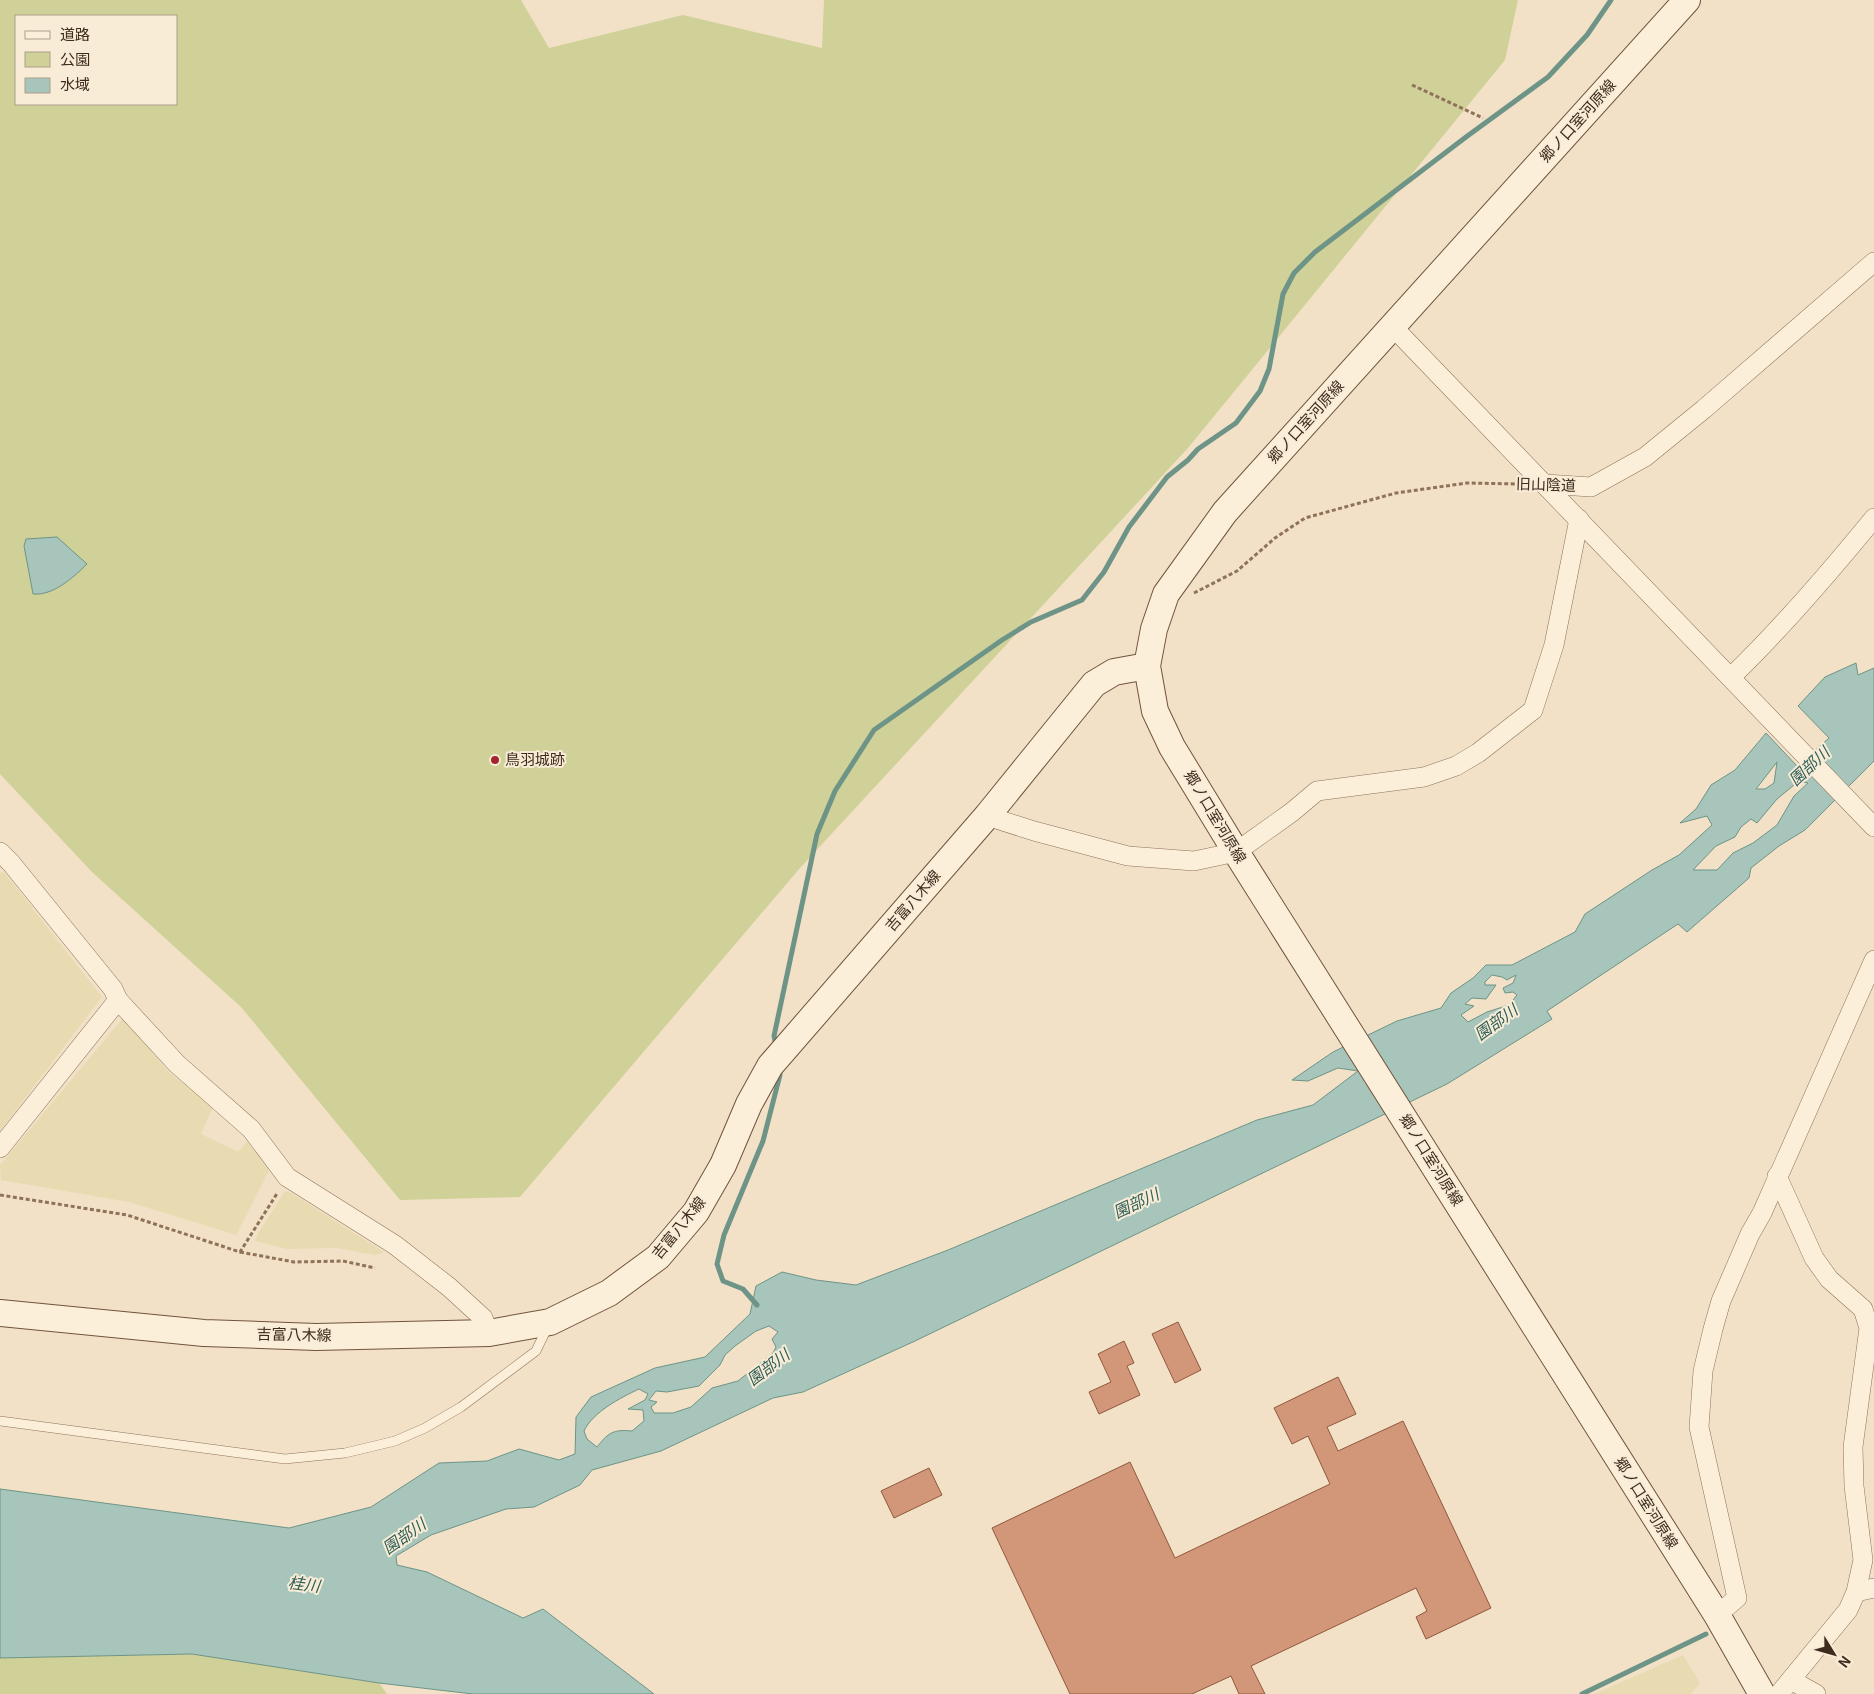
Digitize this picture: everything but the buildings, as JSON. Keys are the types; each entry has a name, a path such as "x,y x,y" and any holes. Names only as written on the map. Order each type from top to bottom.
{"main road":[{"name":"郷ノ口室河原線","path":"1687,0 1225,512 1166,594 1154,630 1147,666 1156,711 1172,747 1236,852 1717,1615 1762,1694"},
{"name":"吉富八木線","path":"0,1313 204,1333 307,1337 490,1332 550,1322 609,1293 658,1257 696,1212 723,1165 749,1104 770,1066 987,816 1094,684 1114,672 1147,666"}],"street":[{"name":"旧山陰道","path":"1545,484 1592,487 1645,457 1874,262"},
{"path":"1392,326 1869,820"},
{"path":"1735,682 1764,645 1839,561 1874,518"},
{"path":"987,816 1034,831 1128,856 1194,861 1236,852 1292,812 1317,791 1424,776 1456,766 1478,753 1533,710 1554,645 1579,519"},
{"path":"0,852 113,989 118,1000 177,1064 251,1129 287,1177 395,1245 449,1287 482,1318 490,1332"},
{"path":"1717,1615 1737,1598 1699,1427 1703,1370 1712,1329 1721,1302 1750,1234 1762,1213 1874,960"},
{"path":"0,1148 118,1000"},
{"path":"1777,1176 1814,1258 1829,1280 1863,1309 1869,1328 1853,1447 1854,1486 1865,1590 1785,1687 1816,1694"}],"lane":[{"path":"0,1421 285,1459 346,1453 396,1441 425,1428 460,1407 536,1351 550,1322"}],"path":[{"path":"1412,85 1483,118"},
{"name":"旧山陰道","path":"1166,594 1191,594 1237,572 1275,538 1305,518 1405,492 1467,483 1545,484"},
{"path":"240,1252 287,1177"},
{"path":"0,1195 127,1215 240,1252 294,1262 343,1262 374,1268"}],"shaded area":[{"path":"4,872 102,997 0,1131 0,873"},
{"path":"123,1018 170,1073 213,1107 201,1134 238,1152 247,1141 269,1171 236,1235 129,1202 1,1180 0,1165"},
{"path":"285,1191 384,1252 375,1255 336,1248 287,1249 255,1241"},
{"path":"1683,1655 1700,1683 1691,1694 1594,1694"}],"green space":[{"path":"0,0 521,0 549,48 683,15 822,48 824,0 1518,0 1505,60 1188,448 800,868 520,1197 400,1200 241,1007 92,872 0,774"},
{"path":"192,1654 379,1683 387,1694 0,1694 0,1658"}],"water":[{"path":"57,537 87,564 63,585 48,592 33,594 24,546 26,539"},
{"path":"1856,663 1858,675 1874,668 1874,761 1805,830 1779,846 1751,868 1749,878 1687,932 1678,924 1547,1011 1552,1019 1447,1084 915,1341 803,1392 773,1398 661,1451 592,1470 580,1485 534,1507 506,1509 431,1535 396,1556 397,1565 427,1572 523,1618 543,1609 654,1694 473,1694 379,1683 192,1654 0,1658 0,1489 289,1528 371,1507 439,1463 487,1461 519,1449 559,1460 575,1454 576,1417 591,1397 655,1368 705,1357 750,1314 756,1286 782,1272 816,1280 856,1285 948,1250 1257,1120 1313,1105 1358,1071 1338,1068 1308,1081 1292,1080 1333,1052 1397,1021 1441,1008 1451,993 1473,978 1486,965 1512,965 1575,932 1585,914 1652,870 1679,855 1712,825 1707,816 1680,823 1696,809 1711,785 1735,770 1766,733 1797,766 1829,738 1798,706 1825,677","holes":["1777,762 1774,783 1765,789 1756,789","1799,781 1808,783 1794,796 1777,825 1753,843 1733,853 1717,870 1693,870 1716,846 1735,837 1741,827 1751,819 1757,823 1777,799","1492,975 1507,980 1516,975 1513,983 1503,988 1505,993 1513,992 1517,995 1509,1005 1487,1012 1468,1022 1461,1015 1474,1006 1465,1004 1472,998 1486,999 1496,985 1485,985 1485,982","769,1326 778,1332 772,1339 776,1347 773,1353 738,1381 712,1388 691,1407 673,1413 654,1413 651,1407 657,1402 649,1400 656,1391 667,1392 699,1386 720,1365 725,1355 756,1331","639,1389 648,1394 645,1400 628,1409 643,1410 644,1421 632,1431 615,1431 611,1433 597,1447 587,1439 584,1431 600,1412"]}],"waterway":[{"path":"776,1046 774,1036 817,834 835,791 874,730 1002,640 1031,622 1082,600 1104,572 1129,527 1167,477 1198,449 1236,423 1260,391 1269,369 1283,294 1294,273 1315,252 1548,77 1587,35 1611,0"},
{"path":"757,1305 743,1289 723,1281 717,1264 724,1235 763,1141 780,1075 779,1069"},
{"path":"1582,1694 1706,1634"}],"place":[{"name":"鳥羽城跡","path":"495,760"}],"water label":[{"name":"園部川","path":"1809,766"},
{"name":"園部川","path":"1496,1022"},
{"name":"園部川","path":"1136,1203"},
{"name":"園部川","path":"768,1367"},
{"name":"園部川","path":"404,1536"},
{"name":"桂川","path":"304,1584"}]}
